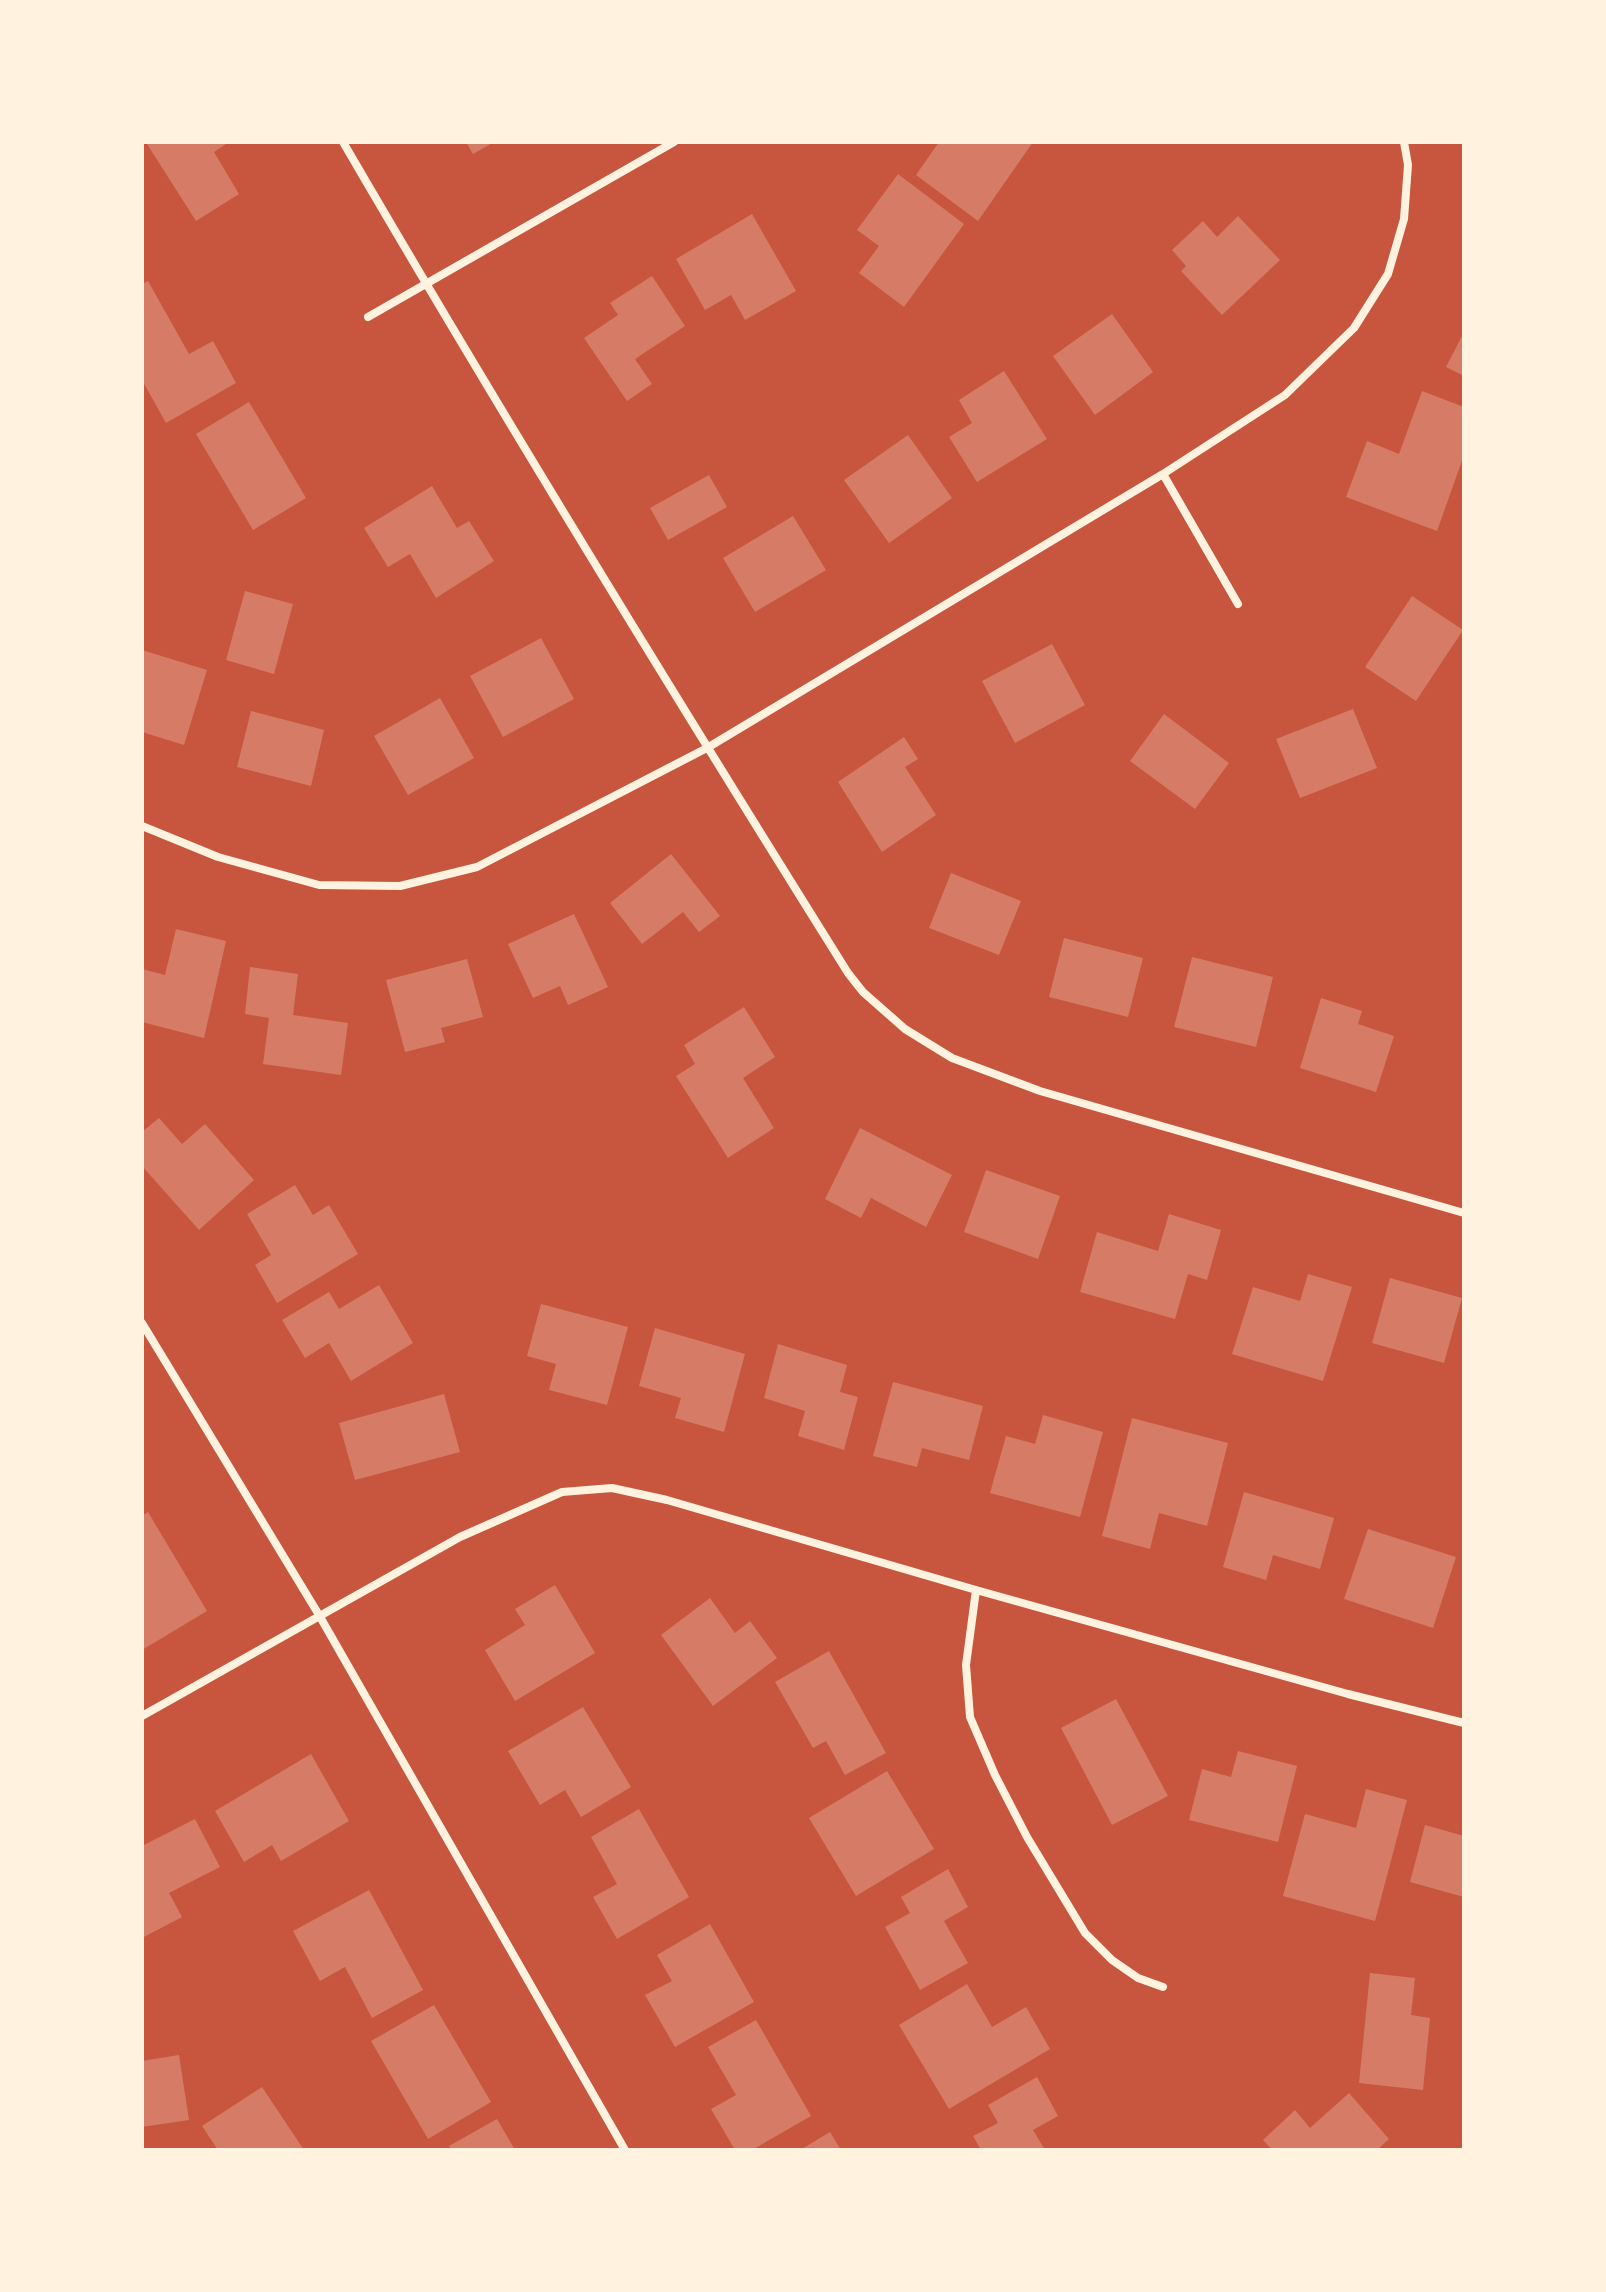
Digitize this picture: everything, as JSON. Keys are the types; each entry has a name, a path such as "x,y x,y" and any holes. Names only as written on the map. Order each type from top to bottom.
{"street":[{"path":"343,142 425,284 707,748 848,973 863,992 905,1029 952,1058 1040,1091 1464,1213"},
{"path":"368,317 674,142"},
{"path":"142,826 218,857 319,885 400,886 477,867 707,748 1163,474 1285,395 1354,328 1388,274 1404,219 1408,165 1404,142"},
{"path":"1163,474 1238,604"},
{"path":"142,1323 319,1615 625,2150"},
{"path":"142,1716 460,1537 562,1492 612,1488 667,1500 976,1590 1348,1694 1464,1723"},
{"path":"976,1590 966,1665 970,1717 995,1775 1027,1837 1085,1933 1112,1960 1138,1978 1163,1987"}],"building":[{"path":"229,142 214,152 239,194 196,221 147,144"},
{"path":"466,142 494,142 473,154"},
{"path":"939,142 1033,142 978,221 916,175"},
{"path":"898,174 964,224 904,307 859,273 879,246 857,230"},
{"path":"752,214 796,291 745,320 731,295 705,310 676,259"},
{"path":"1238,216 1280,260 1222,315 1181,271 1186,266 1172,250 1203,221 1217,237"},
{"path":"652,276 685,326 635,359 652,384 627,401 584,338 618,315 610,303"},
{"path":"148,281 189,354 213,341 236,383 166,423 142,380 142,284"},
{"path":"1112,314 1153,372 1095,415 1053,356"},
{"path":"1464,332 1464,376 1446,367"},
{"path":"1004,371 1047,439 977,482 949,437 972,423 959,400"},
{"path":"1422,391 1464,407 1464,455 1437,531 1346,497 1367,441 1399,454"},
{"path":"249,402 306,498 253,530 196,434"},
{"path":"908,435 952,498 889,543 844,480"},
{"path":"709,475 727,507 668,540 650,508"},
{"path":"432,486 457,528 469,521 494,561 436,598 410,554 388,567 364,528"},
{"path":"793,516 826,570 755,612 723,558"},
{"path":"245,591 293,604 274,674 226,660"},
{"path":"1412,596 1463,630 1416,701 1365,667"},
{"path":"541,638 574,699 503,737 470,676"},
{"path":"1052,644 1085,705 1015,743 982,681"},
{"path":"142,650 207,670 184,745 142,732"},
{"path":"440,698 474,758 408,795 374,736"},
{"path":"1353,709 1377,768 1300,798 1276,739"},
{"path":"251,711 324,730 311,786 237,767"},
{"path":"1164,714 1229,763 1195,809 1130,761"},
{"path":"904,737 918,759 905,767 936,815 882,852 838,782"},
{"path":"671,854 720,916 699,932 683,912 642,944 610,903"},
{"path":"951,873 1021,901 999,955 929,928"},
{"path":"574,914 608,987 568,1005 560,986 533,998 508,944"},
{"path":"176,929 226,941 204,1038 142,1022 142,969 165,975"},
{"path":"1064,938 1143,958 1128,1017 1049,997"},
{"path":"1192,957 1273,977 1256,1047 1174,1027"},
{"path":"467,959 483,1017 441,1028 445,1042 405,1052 386,980"},
{"path":"250,967 298,974 293,1015 348,1023 341,1075 263,1064 269,1018 245,1014"},
{"path":"1321,998 1362,1011 1358,1024 1394,1036 1376,1092 1300,1068"},
{"path":"744,1007 775,1057 743,1078 774,1128 728,1158 676,1076 695,1064 684,1045"},
{"path":"159,1118 182,1144 205,1124 254,1180 199,1230 142,1166 142,1132"},
{"path":"860,1128 952,1175 926,1227 871,1198 861,1218 825,1199"},
{"path":"986,1170 1060,1196 1038,1259 964,1232"},
{"path":"295,1185 313,1215 329,1205 358,1254 277,1303 255,1265 271,1255 247,1214"},
{"path":"1169,1214 1221,1230 1207,1280 1188,1274 1175,1319 1080,1292 1097,1232 1158,1251"},
{"path":"1308,1274 1352,1287 1323,1381 1232,1354 1253,1287 1300,1301"},
{"path":"1390,1278 1462,1298 1444,1363 1372,1343"},
{"path":"379,1285 413,1343 351,1381 329,1343 305,1358 282,1320 329,1292 339,1309"},
{"path":"541,1304 628,1327 607,1405 549,1390 556,1364 527,1356"},
{"path":"655,1328 745,1354 724,1432 675,1418 681,1398 639,1386"},
{"path":"778,1344 847,1365 840,1392 858,1397 844,1450 798,1436 805,1411 764,1398"},
{"path":"893,1382 983,1406 969,1460 922,1448 917,1467 873,1456"},
{"path":"444,1394 460,1452 355,1480 339,1423"},
{"path":"1043,1415 1103,1432 1080,1517 990,1493 1006,1436 1035,1444"},
{"path":"1132,1418 1228,1443 1207,1526 1159,1513 1150,1549 1102,1536"},
{"path":"1244,1492 1334,1518 1320,1569 1273,1555 1266,1580 1223,1567"},
{"path":"148,1512 207,1611 142,1650 142,1516"},
{"path":"1368,1529 1456,1557 1433,1628 1344,1599"},
{"path":"555,1585 595,1653 515,1701 485,1650 525,1625 515,1609"},
{"path":"710,1598 735,1633 750,1621 777,1658 713,1706 661,1635"},
{"path":"829,1651 886,1753 845,1775 826,1741 813,1748 775,1682"},
{"path":"1116,1699 1168,1796 1112,1825 1061,1728"},
{"path":"583,1707 631,1787 581,1817 565,1790 540,1805 508,1751"},
{"path":"1238,1751 1297,1766 1278,1842 1189,1820 1202,1769 1231,1777"},
{"path":"311,1754 349,1821 281,1861 272,1845 244,1862 215,1811"},
{"path":"887,1771 934,1849 856,1896 809,1818"},
{"path":"1366,1789 1407,1800 1375,1921 1283,1896 1305,1814 1356,1828"},
{"path":"639,1809 689,1897 617,1939 593,1897 617,1884 591,1837"},
{"path":"195,1819 220,1867 169,1893 182,1917 142,1938 142,1846"},
{"path":"1425,1825 1464,1836 1464,1897 1410,1882"},
{"path":"948,1869 968,1907 944,1921 968,1963 920,1990 885,1927 910,1913 901,1897"},
{"path":"369,1890 423,1990 372,2018 345,1967 320,1981 293,1931"},
{"path":"710,1924 754,2002 675,2047 645,1995 672,1981 657,1955"},
{"path":"1370,1973 1415,1978 1411,2015 1430,2018 1423,2090 1359,2083"},
{"path":"967,1984 992,2027 1026,2007 1050,2049 949,2109 899,2025"},
{"path":"434,2005 491,2102 428,2139 371,2041"},
{"path":"756,2020 811,2116 752,2150 735,2150 711,2109 736,2095 708,2047"},
{"path":"179,2055 189,2120 142,2127 142,2061"},
{"path":"1037,2077 1058,2116 1033,2130 1045,2150 981,2150 973,2136 998,2123 988,2105"},
{"path":"262,2087 304,2150 218,2150 202,2126"},
{"path":"1349,2093 1389,2139 1377,2150 1272,2150 1263,2140 1295,2110 1310,2128"},
{"path":"497,2119 515,2150 451,2150 449,2146"},
{"path":"830,2132 841,2150 800,2150"}]}
